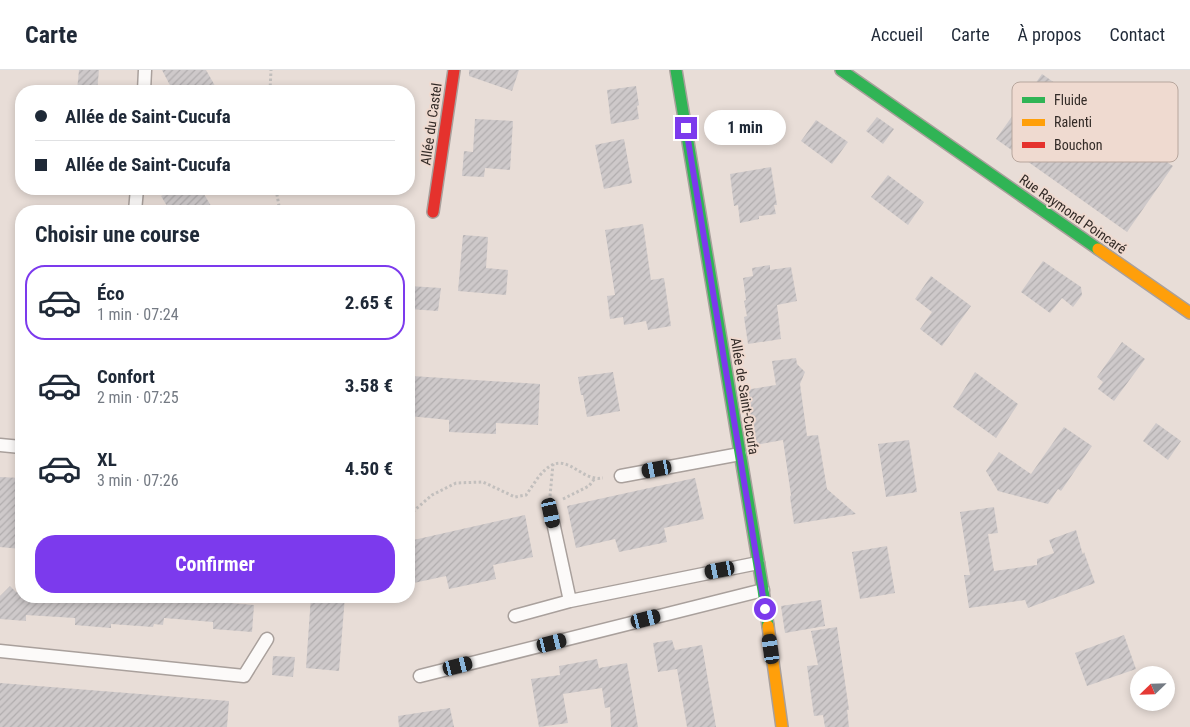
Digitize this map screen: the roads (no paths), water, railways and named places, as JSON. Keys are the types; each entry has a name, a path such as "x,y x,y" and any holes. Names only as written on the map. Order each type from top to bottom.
{"street":[{"name":"Allée du Castel","path":"433,212 454,70"},
{"name":"Allée de Saint-Cucufa","path":"676,70 763,590 782,727"},
{"name":"Rue Raymond Poincaré","path":"841,70 1190,313"}],"lane":[{"path":"144,85 145,70"},
{"path":"0,445 15,446"},
{"path":"621,476 740,454"},
{"path":"554,508 570,601"},
{"path":"516,616 570,601 758,563"},
{"path":"420,676 763,590"},
{"path":"0,651 244,676 267,639"}]}
